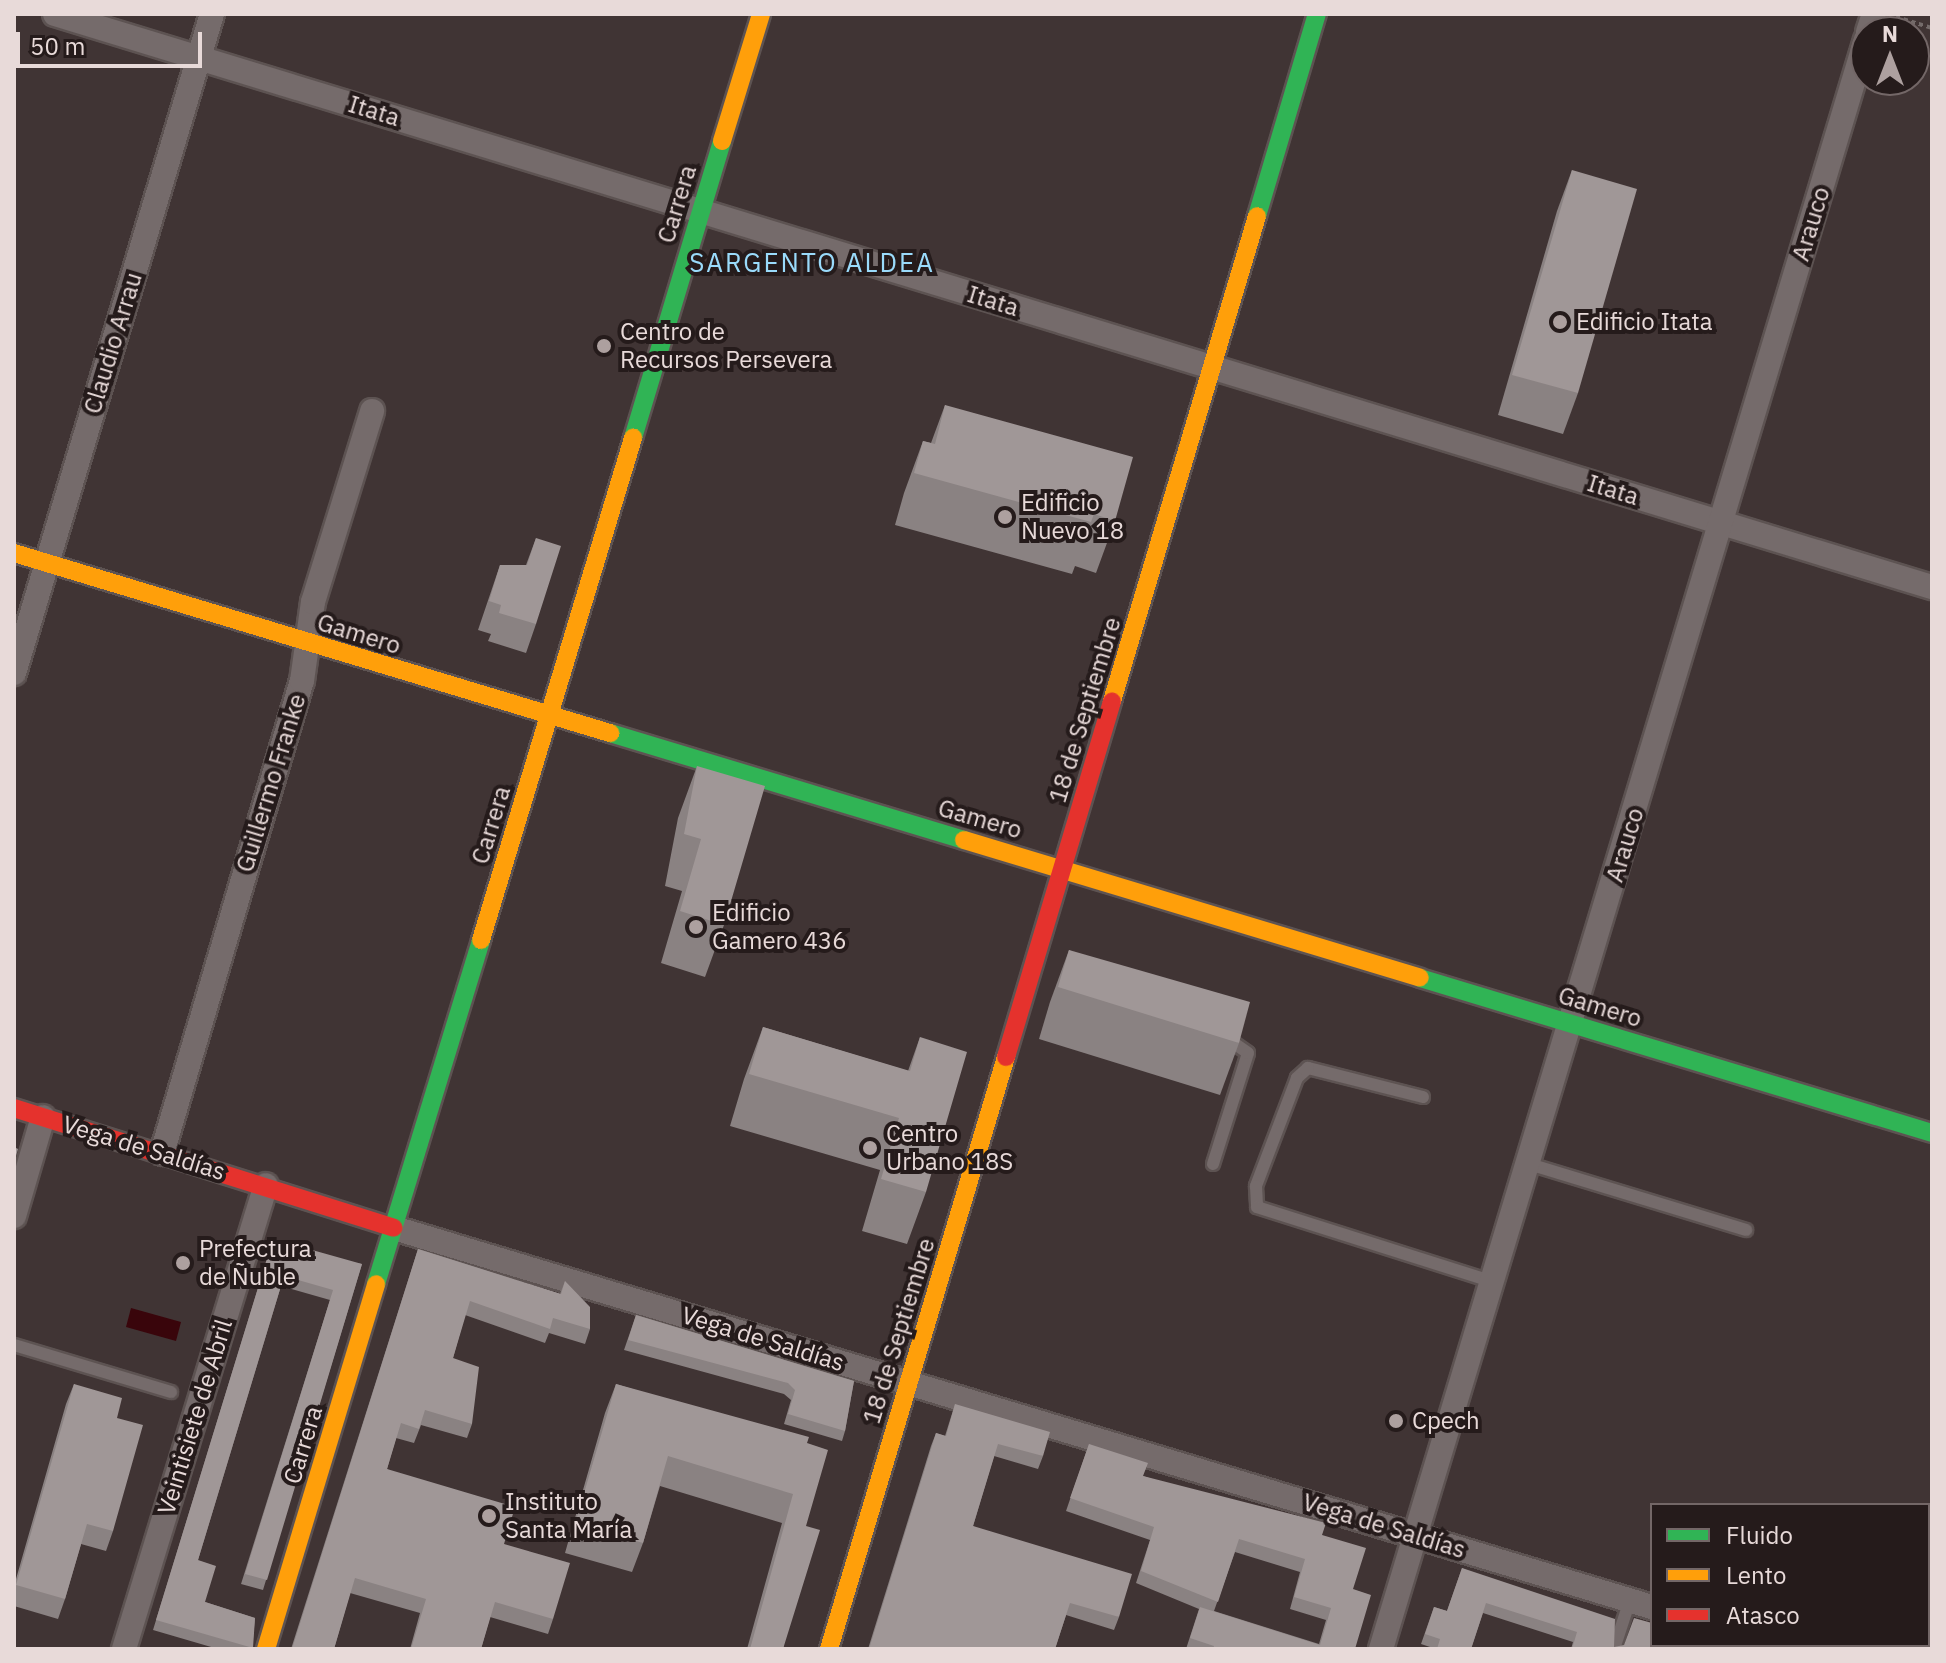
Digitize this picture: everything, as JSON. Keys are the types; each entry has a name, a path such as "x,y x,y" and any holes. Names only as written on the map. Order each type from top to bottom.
{"street":[{"name":"Itata","path":"55,14 1932,587"},
{"name":"Claudio Arrau","path":"14,673 212,14"},
{"name":"Carrera","path":"266,1649 761,14"},
{"name":"18 de Septiembre","path":"829,1649 908,1383 1038,978 1063,869 1317,14"},
{"name":"Arauco","path":"1381,1649 1850,93"},
{"name":"Guillermo Franke","path":"162,1153 372,411"},
{"name":"Gamero","path":"14,553 548,717 1063,869 1932,1133"},
{"name":"Vega de Saldías","path":"14,1108 266,1185 394,1228 1641,1603"},
{"path":"14,1216 43,1117"},
{"name":"Veintisiete de Abril","path":"124,1649 266,1185"}],"lane":[{"path":"1211,1033 1241,1042 1248,1053 1213,1164"},
{"path":"1423,1097 1308,1068 1297,1078 1261,1173 1257,1207 1493,1282"},
{"path":"1529,1164 1746,1230"},
{"path":"14,1345 171,1392"},
{"path":"1614,1649 1641,1603"}],"path":[{"path":"1886,14 1932,28"}],"shaded area":[{"path":"131,1308 181,1322 176,1341 126,1327"}],"building":[{"name":"Edificio Itata","path":"1572,170 1637,189 1578,393 1512,375"},
{"path":"945,405 1133,457 1115,521 1094,514 1091,522 914,473 923,441 935,444"},
{"path":"536,538 561,546 536,624 499,613 501,605 489,601 500,565 527,565"},
{"path":"697,766 765,786 724,925 680,911 701,839 684,834"},
{"path":"1069,950 1250,1002 1239,1043 1058,987"},
{"path":"763,1027 910,1071 920,1037 967,1052 926,1192 881,1179 899,1118 749,1074"},
{"path":"273,1239 362,1264 267,1580 245,1574 333,1290 284,1276 198,1560 216,1566 205,1602 255,1618 253,1648 156,1620"},
{"path":"418,1249 561,1294 565,1281 590,1307 590,1329 553,1318 550,1329 470,1301 453,1358 479,1367 472,1424 425,1410 419,1429 401,1423 387,1469 515,1507 504,1544 570,1563 553,1619 495,1602 481,1649 411,1649 426,1599 355,1578 334,1649 292,1649"},
{"path":"636,1315 854,1381 845,1431 788,1414 795,1390 788,1383 628,1340"},
{"path":"74,1384 122,1398 117,1418 143,1425 113,1531 87,1524 65,1599 16,1585"},
{"path":"616,1384 809,1437 807,1443 828,1450 806,1526 820,1530 783,1649 750,1649 793,1494 668,1456 643,1543 575,1524"},
{"path":"955,1404 1050,1432 1043,1456 998,1444 973,1526 1132,1574 1119,1617 1070,1603 1055,1649 869,1649 936,1433 946,1436"},
{"path":"1089,1444 1148,1463 1143,1476 1326,1523 1322,1535 1366,1548 1353,1589 1371,1595 1355,1649 1213,1649 1214,1646 1190,1638 1200,1607 1320,1645 1331,1608 1294,1597 1305,1559 1239,1539 1218,1602 1141,1571 1154,1527 1070,1498"},
{"path":"1462,1568 1615,1619 1614,1647 1624,1645 1634,1618 1650,1622 1650,1647 1722,1647 1572,1649 1577,1632 1486,1603 1471,1649 1437,1649 1440,1639 1425,1634 1434,1607 1447,1611"}],"traffic: fast":[{"path":"1257,216 1317,14"},
{"path":"633,438 722,141"},
{"path":"610,733 964,840"},
{"path":"376,1284 481,940"},
{"path":"1420,978 1932,1133"}],"traffic: slow":[{"path":"722,141 761,14"},
{"path":"1112,701 1257,216"},
{"path":"481,940 633,438"},
{"path":"14,553 610,733"},
{"path":"964,840 1420,978"},
{"path":"829,1649 1006,1057"},
{"path":"266,1649 376,1284"}],"traffic: jam":[{"path":"1006,1057 1112,701"},
{"path":"14,1108 394,1228"}],"place":[{"name":"Edificio Itata","path":"1560,322"},
{"name":"Centro de Recursos Persevera","path":"604,346"},
{"name":"Edificio Nuevo 18","path":"1005,517"},
{"name":"Edificio Gamero 436","path":"696,927"},
{"name":"Centro Urbano 18S","path":"870,1148"},
{"name":"Prefectura de Ñuble","path":"183,1263"},
{"name":"Cpech","path":"1396,1421"},
{"name":"Instituto Santa María","path":"489,1516"}],"district":[{"name":"SARGENTO ALDEA","path":"812,263"}]}
